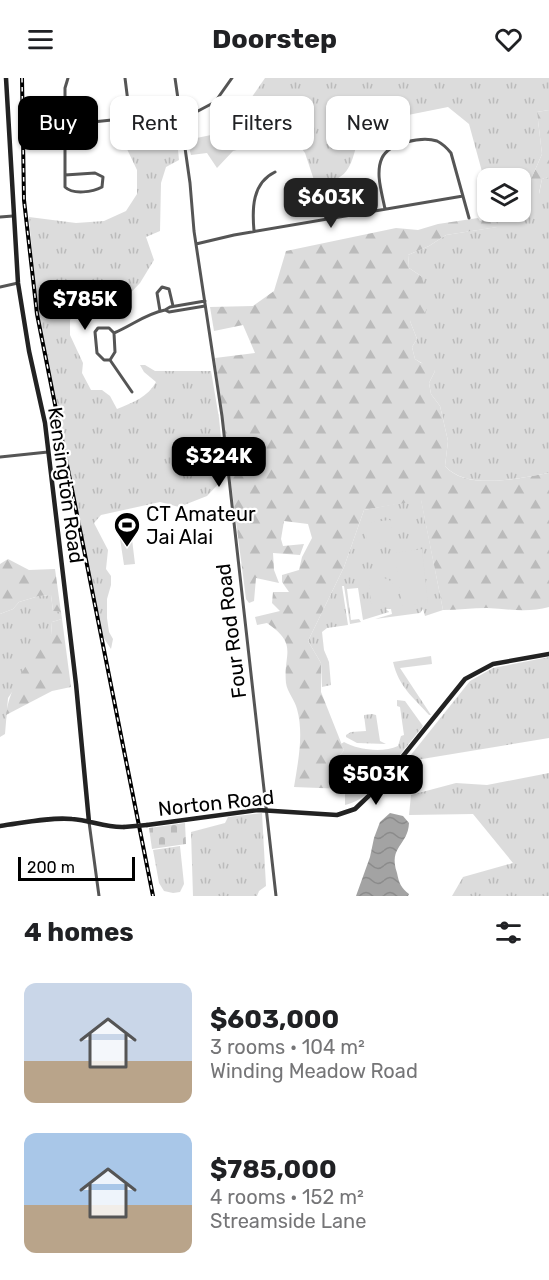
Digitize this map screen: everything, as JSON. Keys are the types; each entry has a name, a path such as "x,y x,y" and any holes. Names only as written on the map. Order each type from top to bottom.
{"street":[{"name":"Kensington Road","path":"6,78 18,284 29,351 45,423 99,896"},
{"path":"65,96 68,78"},
{"path":"125,78 127,96"},
{"name":"Four Rod Road","path":"175,78 177,96"},
{"path":"198,109 208,107 215,102 232,78"},
{"path":"385,209 379,175 381,159 391,148 408,142 433,140 446,146 454,160 469,218"},
{"path":"64,150 65,187 69,191 98,189 104,182 103,177 95,173 65,175"},
{"name":"Four Rod Road","path":"185,150 196,244 222,416 276,896"},
{"path":"254,231 253,203 256,193 261,182 275,172"},
{"path":"196,244 254,231 463,196"},
{"path":"0,217 13,216"},
{"path":"0,287 18,284"},
{"path":"160,311 157,293 162,287 169,289 173,306"},
{"path":"114,333 144,316 173,306 205,301"},
{"path":"165,310 169,312 205,306"},
{"path":"103,327 109,328 114,333 115,352 110,360 104,360 97,353 95,332 103,327"},
{"path":"110,360 132,392"},
{"path":"0,457 48,452"},
{"name":"Norton Road","path":"0,826 64,819 109,827 124,827 267,809 327,816 337,815 355,809 366,800 397,765 465,679 493,664 549,654"}],"green space":[{"path":"265,78 549,78 549,110 537,112 542,154 532,177 539,194 542,179 549,177 549,473 509,480 480,481 455,474 445,466 448,441 440,406 431,394 429,383 435,371 415,359 412,347 417,339 410,321 421,276 409,268 408,255 429,246 446,235 497,227 496,222 531,222 531,168 481,168 469,124 448,107 410,115 410,96 326,96 326,150 355,150 346,172 335,180 316,186 303,150 314,150 314,96 253,96"},
{"path":"549,110 549,177 542,179 540,197 531,199 531,179 542,154 537,112"},
{"path":"210,135 210,150 237,150 217,168 207,153 191,155 190,150 198,150 198,138"},
{"path":"127,150 178,150 179,160 166,167 161,183 160,231 146,237 154,260 140,283 120,304 90,306 77,311 70,320 70,335 83,363 82,373 91,390 102,390 110,396 117,409 144,396 156,382 144,372 140,365 145,365 155,371 211,371 225,477 207,496 179,507 160,502 101,515 94,523 108,550 106,569 111,576 111,585 107,599 107,618 109,632 113,639 111,649 103,637 41,334 29,217 76,223 104,221 126,211 137,194 137,170"},
{"path":"477,218 477,222 496,222 498,227 446,235 429,246 408,255 409,268 421,276 430,300 425,313 410,321 417,339 412,347 415,359 421,363 431,364 435,371 429,383 431,394 440,406 448,441 445,466 454,474 479,481 509,480 549,473 549,607 526,610 487,608 443,610 421,500 364,510 344,567 308,641 321,663 321,692 344,750 331,767 349,761 391,766 365,795 345,805 345,789 294,787 300,748 300,728 296,706 286,683 286,644 283,637 267,623 257,625 255,617 280,611 272,603 273,592 289,592 282,582 282,575 299,570 302,557 312,538 308,524 284,521 281,539 283,546 304,544 300,555 273,553 274,570 279,583 256,578 254,601 249,603 246,599 215,358 255,353 243,325 214,331 210,307 253,306 274,291 286,251 396,228 418,230 438,224"},
{"path":"421,499 443,610 425,616 423,609 420,613 375,619 392,614 391,609 386,609 389,612 363,620 358,588 347,589 351,620 359,619 361,622 350,624 344,586 342,586 348,625 327,628 322,632 324,650 329,662 331,685 322,687 321,663 308,641 344,567 364,510"},
{"path":"390,520 392,534 389,540 367,547 365,523"},
{"name":"CT Amateur Jai Alai","path":"131,531 135,564 124,565 119,532"},
{"path":"422,549 428,603 402,606 395,553"},
{"path":"8,559 29,570 55,569 61,612 53,611 51,595 19,602 13,609 0,614 0,564"},
{"path":"369,578 387,579 393,584 397,601 371,604"},
{"path":"51,595 53,611 61,612 62,619 52,622 51,635 8,698 5,734 0,737 0,614 13,609 19,602"},
{"path":"62,619 71,687 52,691 6,715 16,682 25,667 37,655 33,642 51,635 52,622"},
{"path":"431,656 432,664 400,668 431,715 429,715 403,685 393,662"},
{"path":"549,657 549,738 416,760 410,756 470,681 493,668"},
{"path":"397,700 405,701 423,726 391,766 349,761 331,767 344,750 341,744 344,742 371,750 398,746 401,736 404,735"},
{"path":"364,715 376,715 380,741 386,744 357,743 346,737 351,732 366,731"},
{"path":"549,773 549,896 452,896 463,877 513,863 473,814 409,815 411,795 456,783 487,785"},
{"path":"262,813 266,886 259,891 257,896 193,896 191,832 225,823 228,817"},
{"path":"185,823 186,844 152,849 149,828"},
{"path":"180,846 184,884 180,892 164,891 159,883 153,850"}],"water":[{"path":"390,813 403,816 409,823 408,831 397,851 395,864 401,885 409,894 408,896 356,896 380,822"}],"railway":[{"path":"22,78 24,200 37,314 153,896"}],"place":[{"name":"CT Amateur Jai Alai","path":"127,548"}]}
